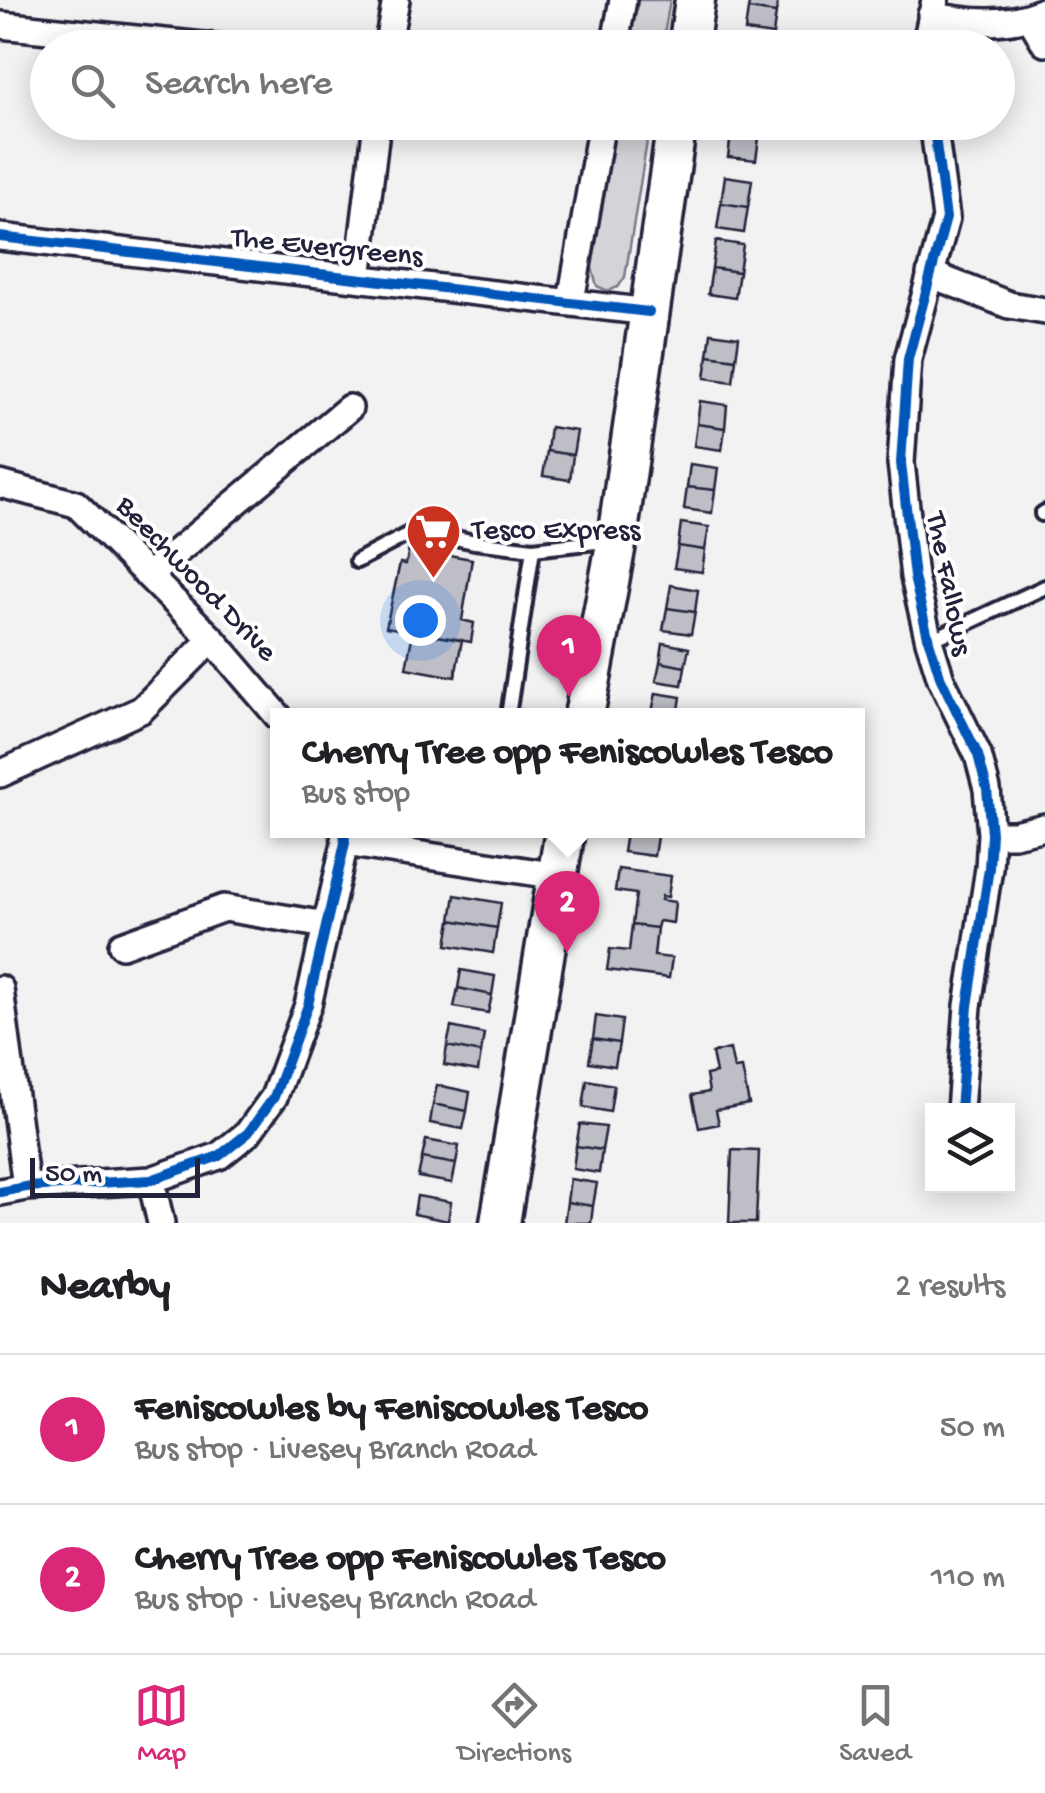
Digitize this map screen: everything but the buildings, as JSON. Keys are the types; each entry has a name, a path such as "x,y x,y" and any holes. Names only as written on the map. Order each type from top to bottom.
{"main road":[{"path":"691,30 695,0"},
{"path":"585,708 616,540 674,140"},
{"path":"500,1223 564,838"}],"street":[{"path":"390,30 396,0"},
{"path":"617,30 623,0"},
{"path":"933,7 965,22 1037,14 1045,43"},
{"path":"0,25 49,30"},
{"path":"358,278 375,140"},
{"path":"571,301 599,140"},
{"name":"The Fallows","path":"936,140 946,207 944,230 908,358 900,445 914,576 928,641 985,771 991,834 968,1006 961,1103"},
{"name":"The Evergreens","path":"0,237 649,312"},
{"path":"930,274 1010,305 1045,310"},
{"path":"149,575 349,408"},
{"name":"Beechwood Drive","path":"0,484 76,504 212,639 271,708"},
{"path":"0,774 141,710 212,639"},
{"path":"991,834 1045,827"},
{"path":"0,1192 151,1180 219,1156 248,1133 274,1097 308,1004 345,838"},
{"path":"350,838 558,876"},
{"path":"122,945 224,908 326,925"},
{"path":"0,989 26,1187"},
{"path":"151,1180 161,1223"}],"lane":[{"path":"357,561 416,530 533,549 616,540"},
{"path":"509,708 533,549"},
{"path":"928,641 1045,587"}],"shaded area":[{"path":"632,0 670,0 665,30 627,30"},
{"path":"608,140 647,140 625,277 618,287 608,291 597,286 588,253"}],"cycle path":[{"path":"935,140 946,218 908,359 901,463 914,577 929,641 941,679 978,755 987,789 989,868 968,1006 961,1103"},
{"path":"0,237 649,312"},
{"path":"0,1192 151,1180 219,1156 248,1133 274,1097 308,1005 345,838"}],"place":[{"name":"Tesco Express","path":"433,581"},
{"name":"Feniscowles by Feniscowles Tesco","path":"569,697"},
{"name":"Cherry Tree opp Feniscowles Tesco","path":"567,953"}]}
